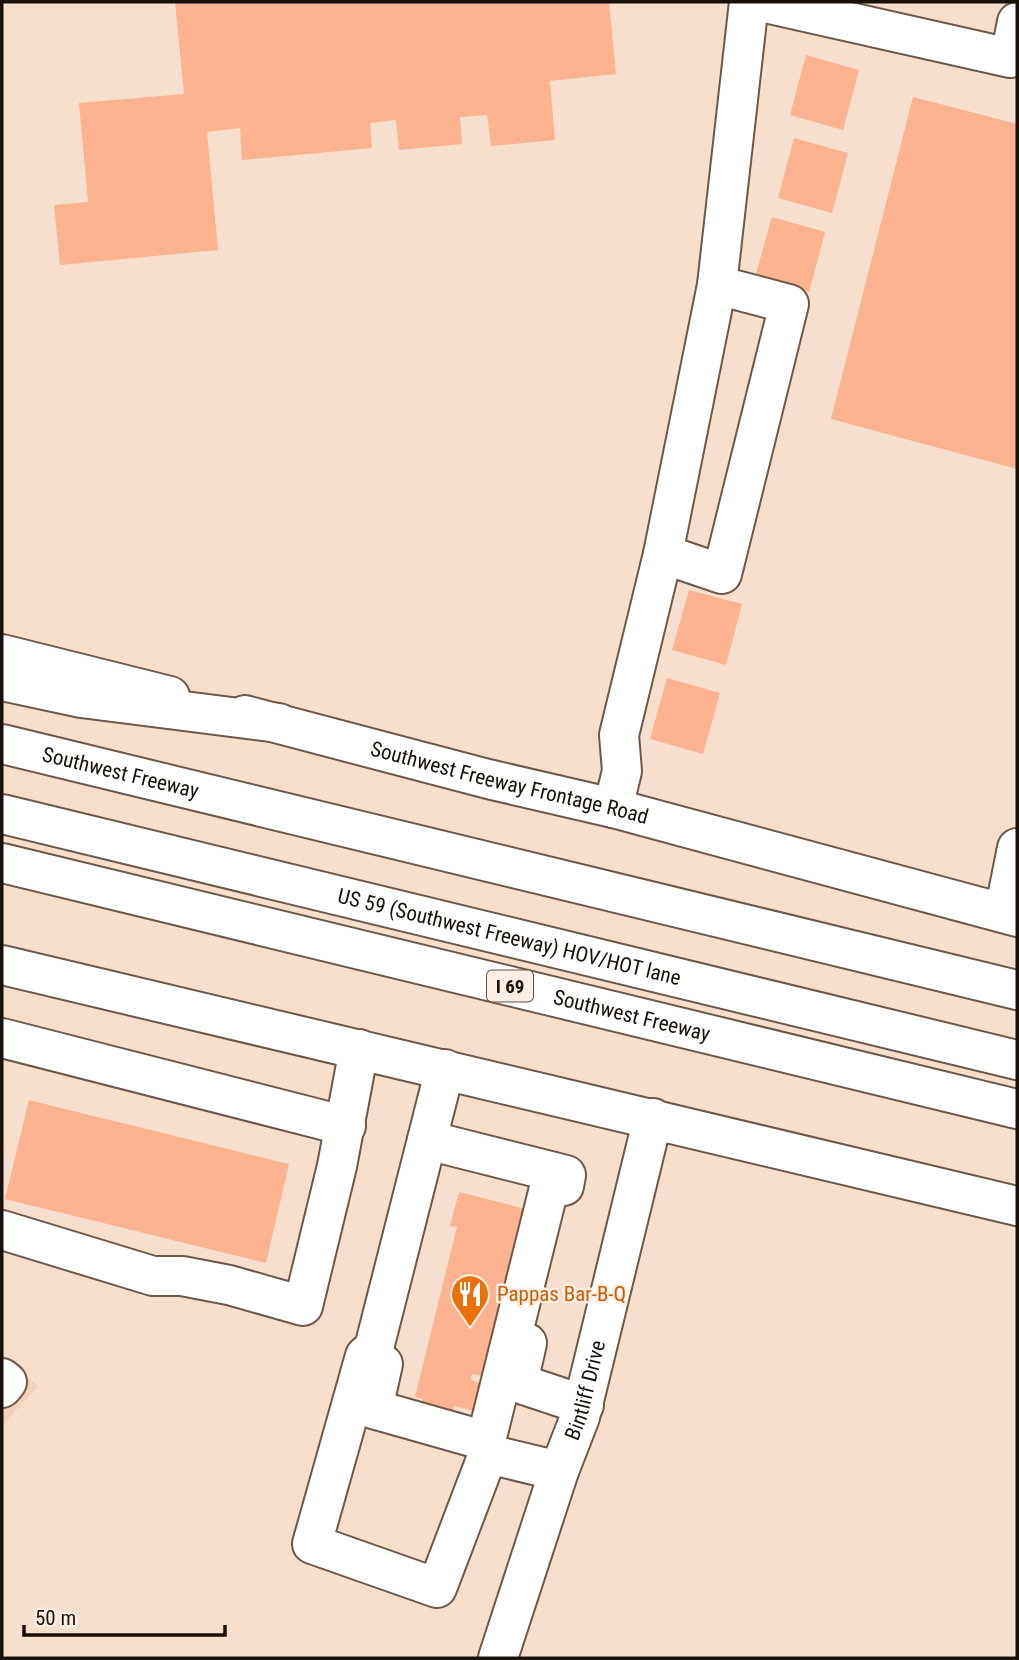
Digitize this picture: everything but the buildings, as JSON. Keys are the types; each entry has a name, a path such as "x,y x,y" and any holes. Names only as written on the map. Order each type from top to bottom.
{"main road":[{"path":"613,808 622,771 619,735 663,554 717,285 749,2"},
{"path":"761,2 1010,58 1017,22"},
{"path":"663,554 722,574 789,304 717,285"},
{"name":"Southwest Freeway Frontage Road","path":"2,654 279,723 488,779 613,808 1011,915"},
{"path":"2,681 81,698 279,723"},
{"name":"Southwest Freeway","path":"2,744 1017,990"},
{"name":"US 59 (Southwest Freeway) HOV/HOT lane","path":"2,814 1017,1060"},
{"path":"1011,915 1017,848"},
{"name":"Southwest Freeway","path":"2,863 1017,1109"},
{"path":"2,965 1017,1206"},
{"path":"2,1038 346,1126"},
{"path":"2,1230 153,1276 182,1276 229,1284 303,1306 346,1126 359,1049"},
{"path":"445,1069 374,1348 365,1356 312,1544 437,1588 488,1454 559,1471"},
{"name":"Bintliff Drive","path":"498,1658 559,1471 584,1405 653,1118"},
{"path":"427,1140 566,1175 518,1383 584,1405"},
{"path":"374,1348 384,1361 373,1409 486,1441 553,1172"},
{"path":"2,1378 7,1382 2,1388"}],"shaded area":[{"path":"2,1354 38,1386 2,1426"}],"place":[{"name":"Pappas Bar-B-Q","path":"470,1328"}]}
